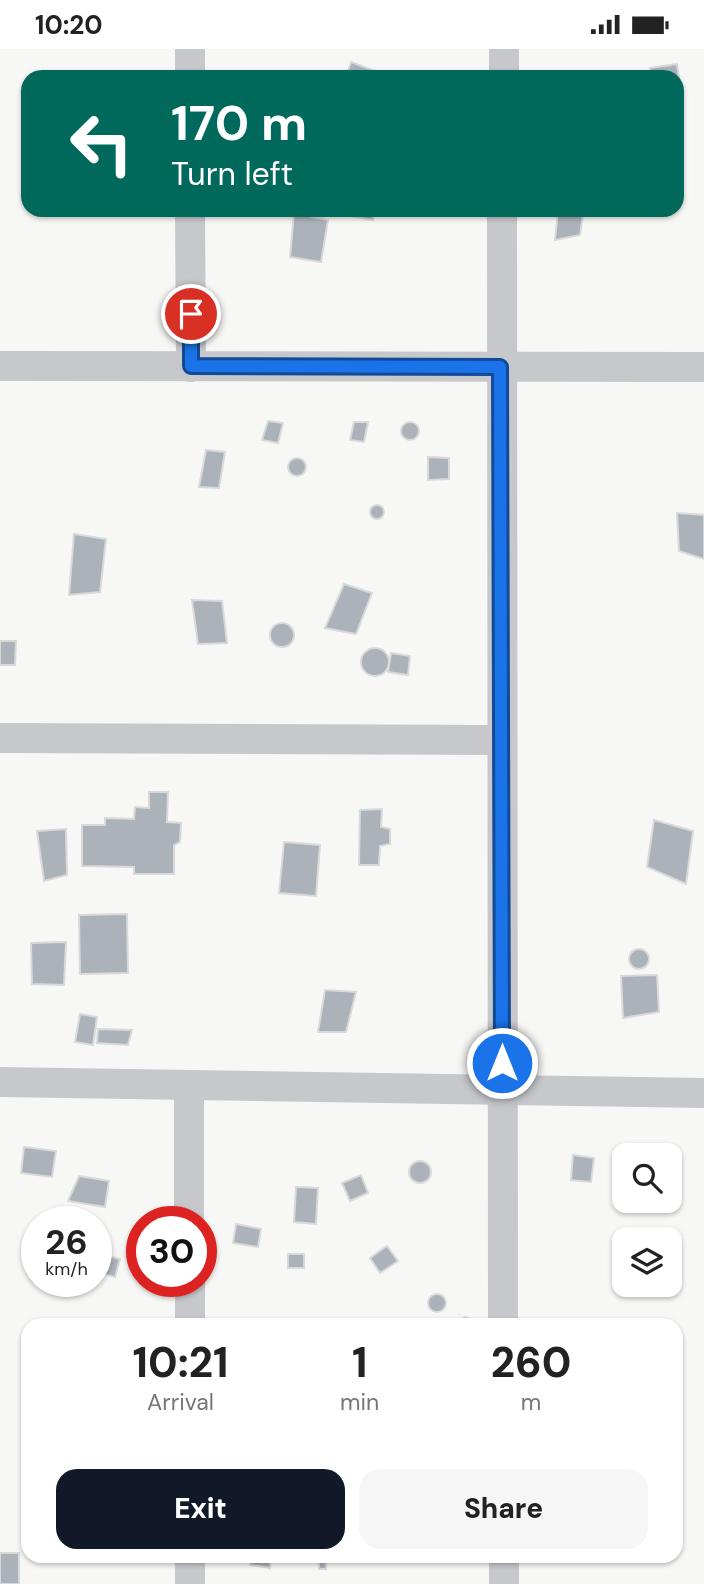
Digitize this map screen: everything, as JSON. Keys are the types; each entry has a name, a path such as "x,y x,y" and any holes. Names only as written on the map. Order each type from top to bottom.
{"street":[{"path":"190,49 190,70"},
{"path":"504,49 504,70"},
{"path":"190,217 191,366"},
{"path":"502,217 503,1318"},
{"path":"0,366 704,367"},
{"path":"0,738 501,740"},
{"path":"0,1083 704,1093"},
{"path":"189,1085 190,1206"},
{"path":"190,1297 190,1318"},
{"path":"190,1563 190,1584"},
{"path":"504,1563 505,1584"}],"building":[{"path":"351,62 372,70 348,70"},
{"path":"677,64 678,70 650,70"},
{"path":"294,217 328,220 321,262 290,257"},
{"path":"557,217 583,217 580,235 555,240"},
{"path":"268,421 283,423 278,443 262,440"},
{"path":"354,422 368,422 364,442 350,440"},
{"path":"410,422 416,425 419,431 416,437 410,440 404,437 401,431 404,425"},
{"path":"206,450 225,452 219,488 199,487"},
{"path":"428,457 449,458 449,479 428,480"},
{"path":"297,458 303,461 306,467 303,473 297,476 291,473 288,467 291,461"},
{"path":"374,505 380,505 384,512 380,519 374,519 370,515 370,509"},
{"path":"677,513 704,515 704,559 679,551"},
{"path":"74,534 106,539 100,592 69,595"},
{"path":"344,584 372,593 356,634 325,628"},
{"path":"192,600 222,601 227,643 198,644"},
{"path":"282,623 291,626 294,635 291,644 282,647 273,644 270,635 273,626"},
{"path":"0,641 16,641 15,665 0,665"},
{"path":"375,648 385,652 389,662 385,672 375,676 365,672 361,662 365,652"},
{"path":"391,653 410,656 408,675 388,672"},
{"path":"149,792 168,792 167,822 181,823 180,842 174,845 174,874 134,874 134,867 82,866 82,825 105,825 105,818 134,819 135,807 149,808"},
{"path":"382,809 381,827 390,829 390,844 380,846 379,865 359,865 360,810"},
{"path":"654,820 693,831 686,884 647,867"},
{"path":"66,829 67,875 44,881 37,831"},
{"path":"284,842 320,845 316,896 279,893"},
{"path":"127,914 128,973 80,974 79,915"},
{"path":"66,942 64,985 32,984 31,943"},
{"path":"639,949 646,952 649,959 646,966 639,969 632,966 629,959 632,952"},
{"path":"657,975 659,1012 623,1018 621,976"},
{"path":"325,990 356,992 346,1032 318,1032"},
{"path":"80,1014 97,1017 93,1045 75,1042"},
{"path":"98,1029 132,1030 128,1045 97,1043"},
{"path":"24,1147 56,1151 52,1177 21,1173"},
{"path":"573,1155 594,1158 591,1182 571,1180"},
{"path":"420,1161 428,1164 431,1172 428,1180 420,1183 412,1180 409,1172 412,1164"},
{"path":"361,1175 368,1193 350,1201 342,1183"},
{"path":"79,1176 109,1181 105,1206 68,1201"},
{"path":"296,1187 318,1188 316,1224 294,1222"},
{"path":"236,1224 261,1229 258,1247 233,1243"},
{"path":"387,1246 398,1261 380,1273 370,1258"},
{"path":"288,1254 304,1254 304,1268 288,1268"},
{"path":"112,1257 120,1259 115,1277 112,1276"},
{"path":"433,1294 441,1294 446,1303 444,1310 433,1312 428,1307 428,1299"},
{"path":"0,1553 19,1553 19,1584 0,1584"},
{"path":"250,1563 270,1563 270,1568"},
{"path":"319,1563 326,1563 326,1569 319,1569"}],"route":[{"path":"191,314 191,366 500,367 502,1063"}]}
